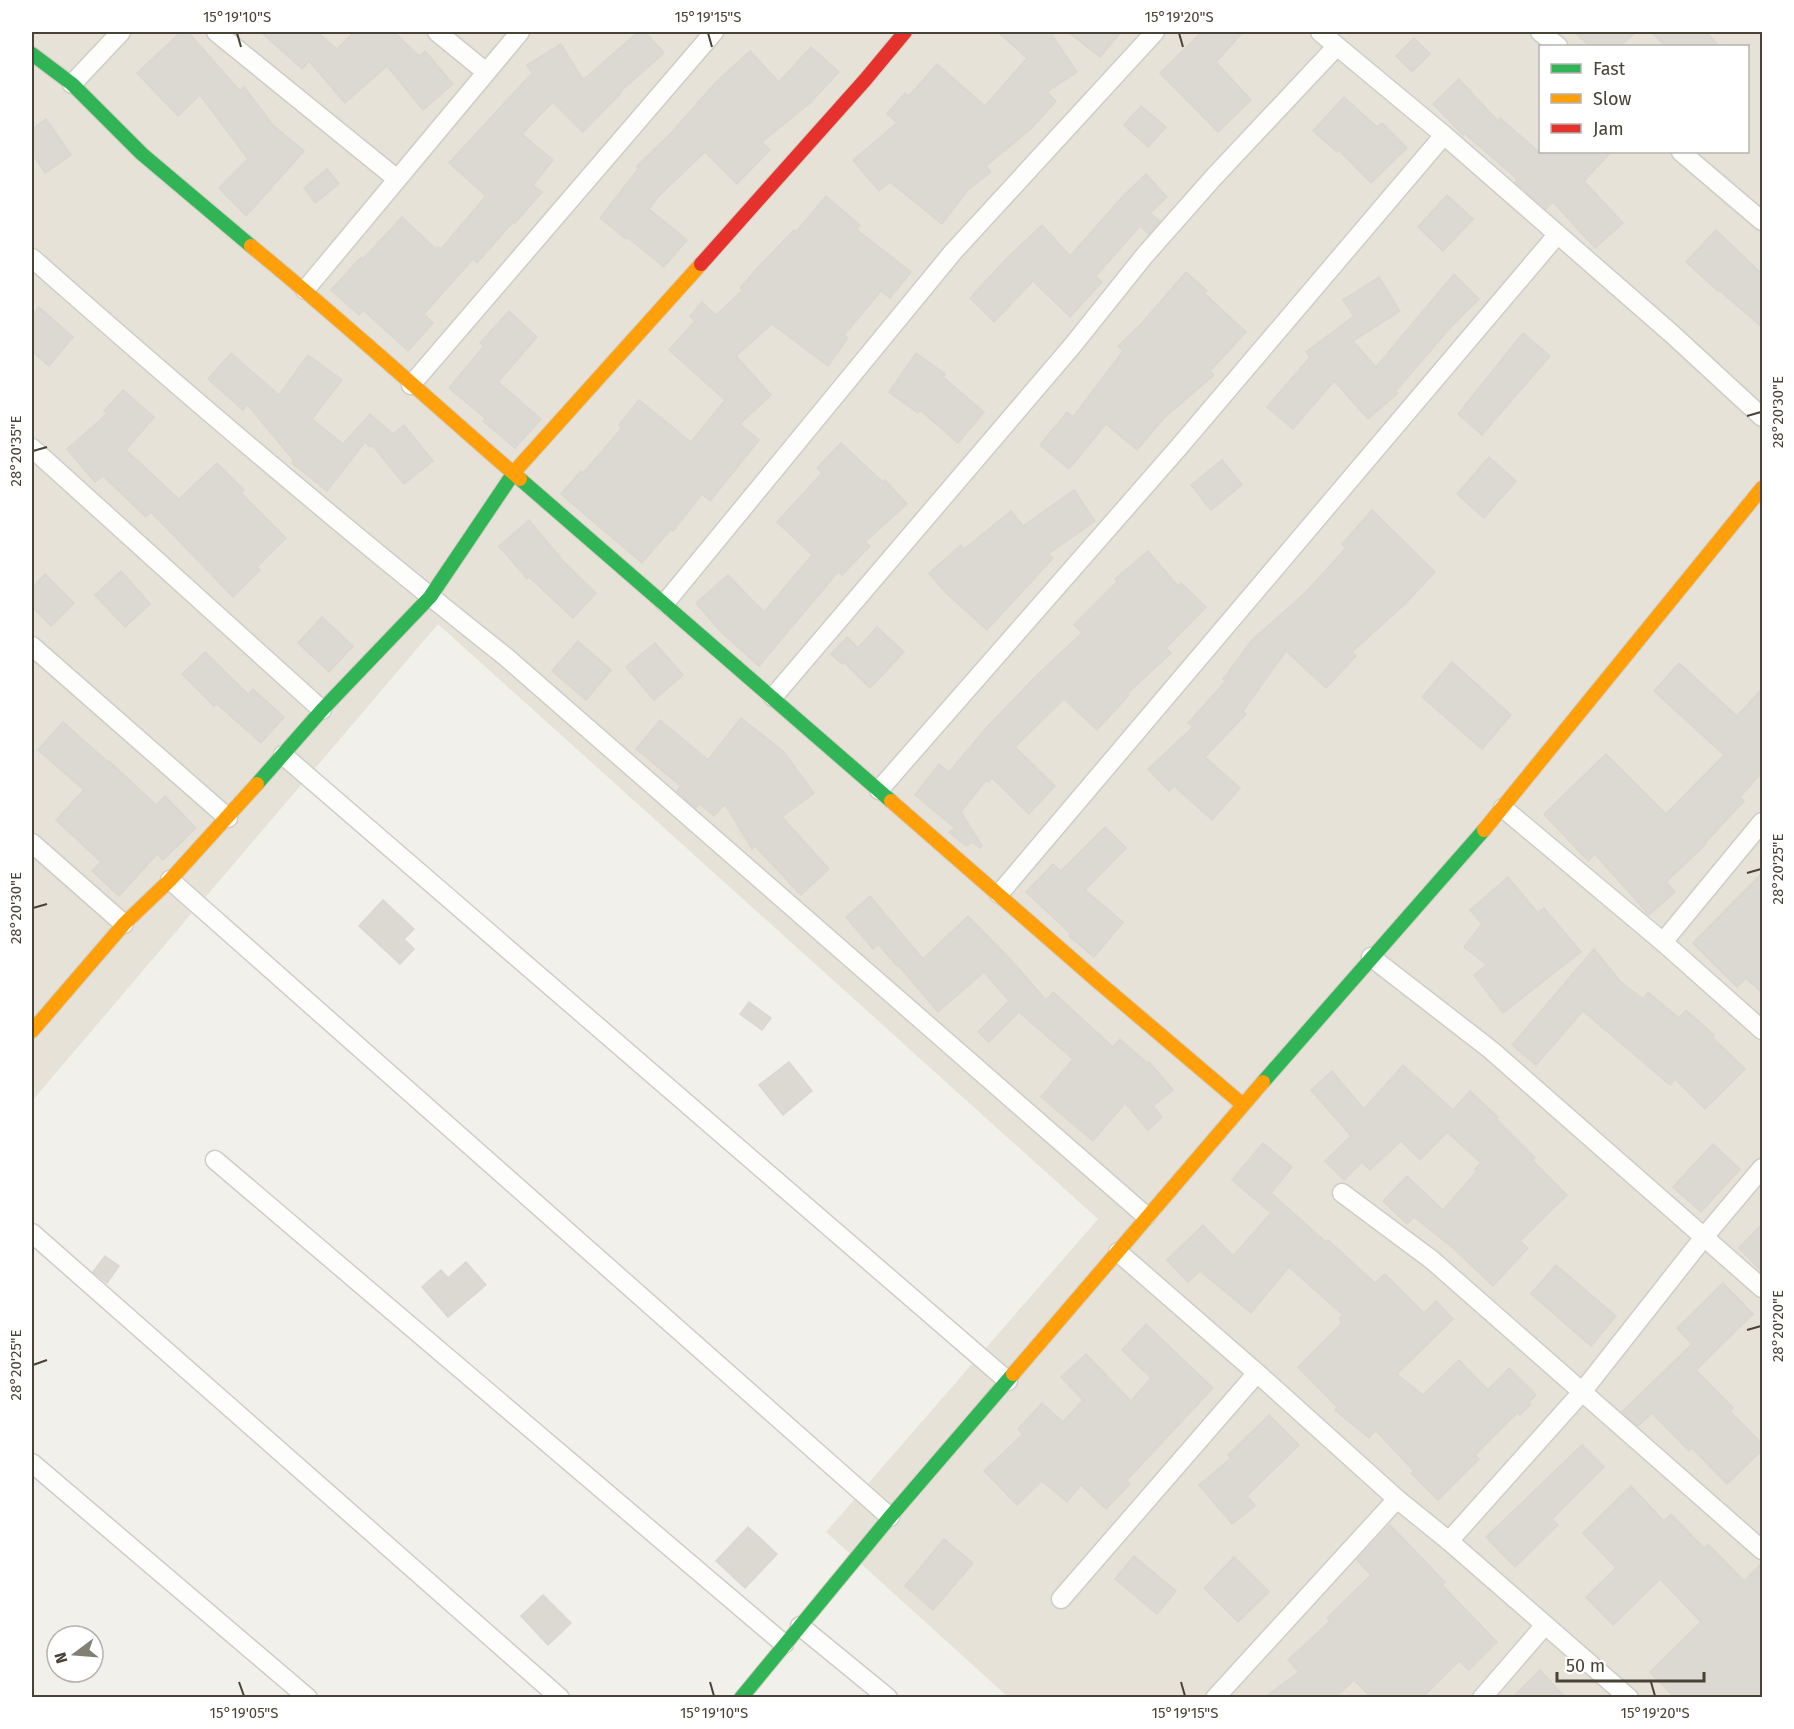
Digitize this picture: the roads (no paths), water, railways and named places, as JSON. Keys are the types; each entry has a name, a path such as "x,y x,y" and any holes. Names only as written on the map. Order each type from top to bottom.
{"street":[{"path":"72,84 121,32"},
{"path":"216,32 397,179"},
{"path":"437,32 486,72"},
{"path":"305,290 520,32"},
{"path":"411,385 714,32"},
{"path":"32,1031 124,924 170,880 228,818 322,710 430,597 513,473 905,32"},
{"path":"665,603 953,252 1155,32"},
{"path":"1320,32 1444,135 1672,334 1762,417"},
{"path":"1540,32 1557,45"},
{"path":"773,697 1073,345 1144,255 1337,46"},
{"path":"32,54 72,84 142,154 233,233 305,290 411,385 1242,1104"},
{"path":"879,790 1179,447 1444,135"},
{"path":"1682,153 1762,221"},
{"path":"999,894 1557,235"},
{"path":"32,258 190,398 506,657 1146,1216"},
{"path":"32,448 322,710"},
{"path":"741,1698 890,1517 1118,1252 1146,1216 1503,808 1762,488"},
{"path":"32,646 228,818"},
{"path":"283,755 1008,1381"},
{"path":"1503,808 1663,942 1762,1030"},
{"path":"1663,942 1762,822"},
{"path":"32,843 124,924"},
{"path":"170,880 890,1517"},
{"path":"1371,957 1491,1050 1762,1288"},
{"path":"215,1160 784,1644"},
{"path":"1449,1541 1582,1392 1704,1237 1762,1168"},
{"path":"1342,1193 1432,1260 1762,1550"},
{"path":"32,1233 560,1698"},
{"path":"1118,1252 1397,1499 1449,1541 1629,1698"},
{"path":"1061,1599 1257,1373"},
{"path":"32,1463 308,1698"},
{"path":"1215,1698 1397,1499"},
{"path":"1482,1698 1545,1625"},
{"path":"800,1626 888,1698"}]}
